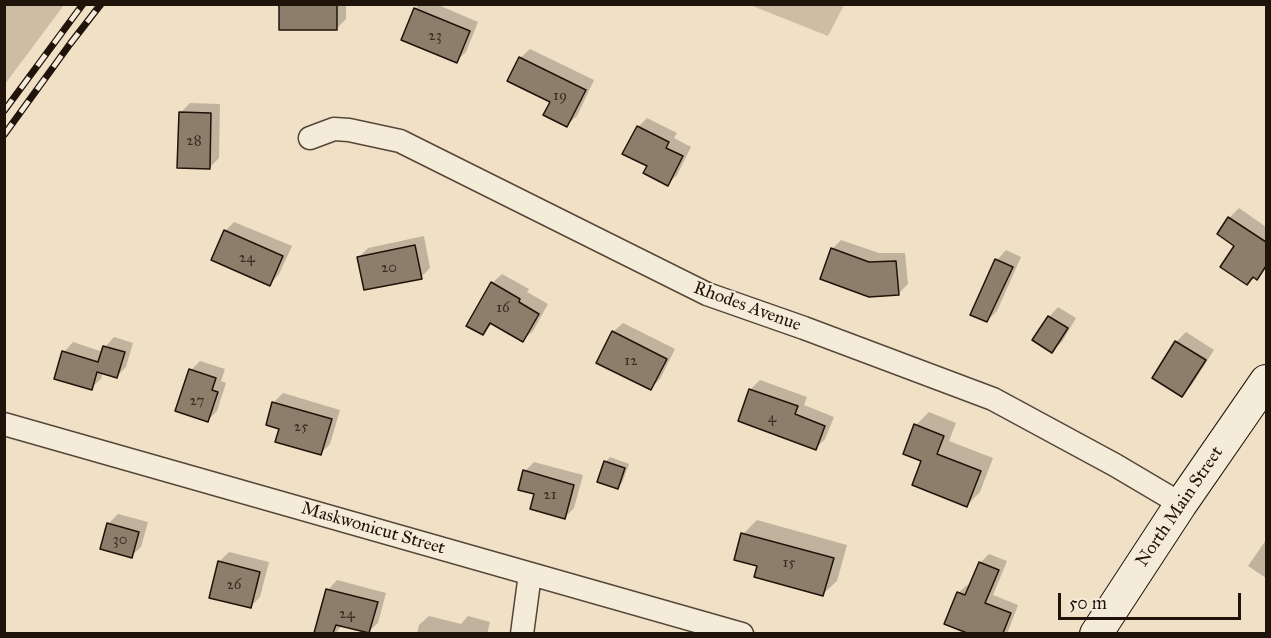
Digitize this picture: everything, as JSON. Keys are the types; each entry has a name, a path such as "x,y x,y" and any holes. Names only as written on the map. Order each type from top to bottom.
{"main road":[{"name":"North Main Street","path":"1098,633 1180,504 1266,381"}],"street":[{"name":"Rhodes Avenue","path":"310,138 334,129 373,134 400,141 707,294 804,327 993,399 1115,465 1180,504"},
{"name":"Maskwonicut Street","path":"4,424 742,633"},
{"path":"522,633 530,574"}],"shaded area":[{"path":"4,5 64,5 5,84 4,84"},
{"path":"750,5 844,5 828,36"}],"building":[{"path":"279,4 337,4 337,30 279,30"},
{"path":"414,8 470,31 457,63 401,40"},
{"path":"519,57 586,90 567,127 543,115 550,102 507,81"},
{"path":"179,112 211,113 210,169 177,168"},
{"path":"637,126 669,142 666,148 683,156 668,186 643,173 647,166 622,154"},
{"path":"1228,217 1266,242 1266,266 1257,280 1253,277 1247,285 1220,267 1234,246 1217,234"},
{"path":"224,230 283,256 270,286 211,260"},
{"path":"415,245 422,279 364,290 357,257"},
{"path":"831,248 869,262 896,261 899,295 869,297 820,279"},
{"path":"995,259 1013,267 987,322 970,315"},
{"path":"491,282 520,299 519,302 539,314 523,342 490,323 483,335 466,326"},
{"path":"1048,316 1068,328 1052,353 1032,340"},
{"path":"612,331 667,359 651,390 596,363"},
{"path":"1175,341 1206,360 1182,397 1152,378"},
{"path":"103,346 125,352 117,378 97,372 92,390 54,379 62,351 98,362"},
{"path":"189,369 216,378 212,390 218,392 208,422 175,411"},
{"path":"749,389 798,406 795,414 825,426 816,450 738,421"},
{"path":"272,402 332,419 321,455 275,442 279,429 266,425"},
{"path":"914,424 944,436 937,454 981,471 967,507 912,485 921,461 903,454"},
{"path":"604,461 625,468 618,489 597,482"},
{"path":"523,470 574,485 565,519 530,509 534,494 518,490"},
{"path":"107,523 139,532 132,558 100,549"},
{"path":"741,533 834,558 823,596 754,577 757,566 734,560"},
{"path":"218,561 260,572 251,608 209,598"},
{"path":"979,562 999,570 985,603 1011,613 1003,633 967,633 944,624 957,592 965,595"},
{"path":"326,589 378,602 369,633 336,625 333,633 314,633"}],"railway":[{"path":"4,111 83,4"},
{"path":"4,135 101,4"}]}
